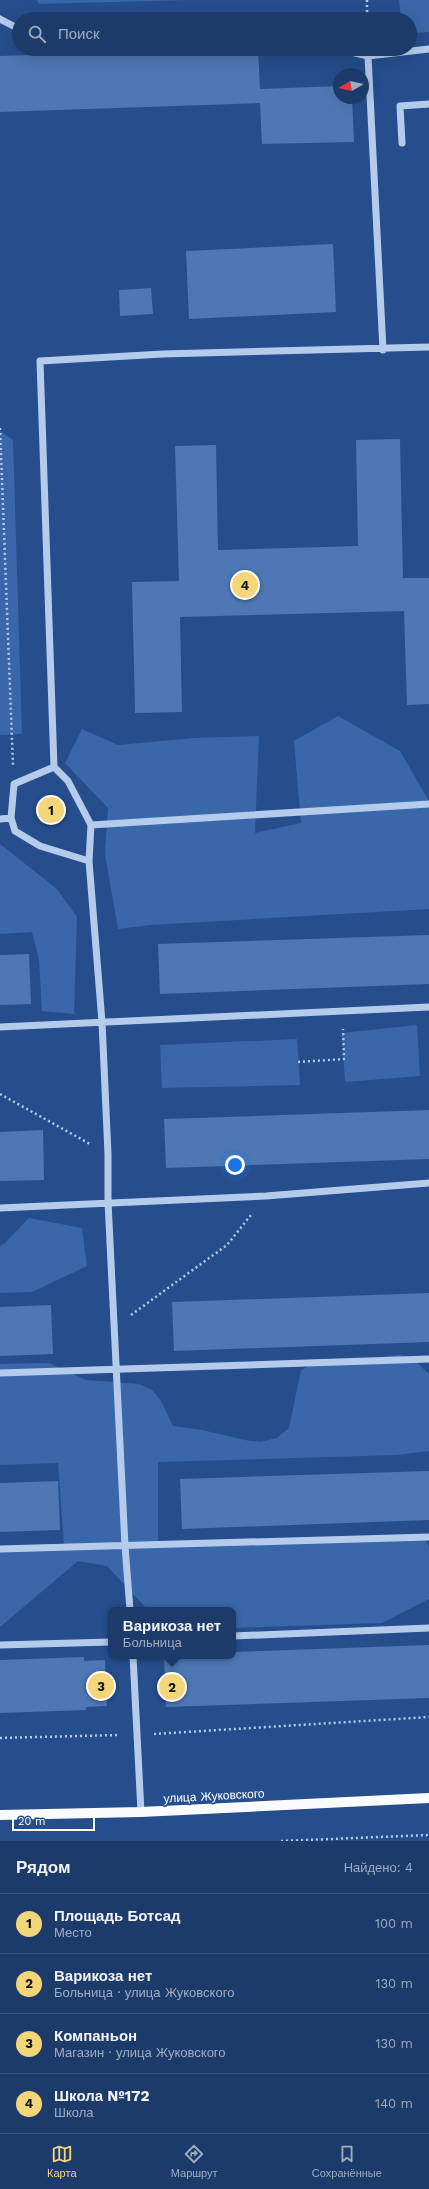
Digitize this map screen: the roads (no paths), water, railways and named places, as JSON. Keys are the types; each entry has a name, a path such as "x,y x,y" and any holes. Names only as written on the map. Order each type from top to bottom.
{"main road":[{"name":"улица Жуковского","path":"0,1815 141,1812 429,1798"}],"street":[{"path":"0,19 12,25"},
{"path":"417,50 429,49"},
{"path":"368,56 383,350"},
{"path":"402,143 400,106 429,104"},
{"path":"130,1607 125,1546 108,1202 108,1154 102,1022 89,861 91,825 68,781 54,767 40,361 163,354 383,350 429,347"},
{"path":"54,767 14,784 11,818 15,831 40,846 89,861"},
{"path":"91,825 429,804"},
{"path":"0,819 11,818"},
{"path":"0,1027 429,1007"},
{"path":"0,1208 266,1196 429,1183"},
{"path":"0,1373 429,1359"},
{"path":"0,1549 429,1537"},
{"path":"236,1636 429,1628"},
{"path":"0,1645 108,1642"},
{"path":"133,1659 141,1812"}],"place":[{"name":"Школа №172","path":"245,585"},
{"name":"Площадь Ботсад","path":"51,810"},
{"name":"Компаньон","path":"101,1686"},
{"name":"Варикоза нет","path":"172,1687"}]}
